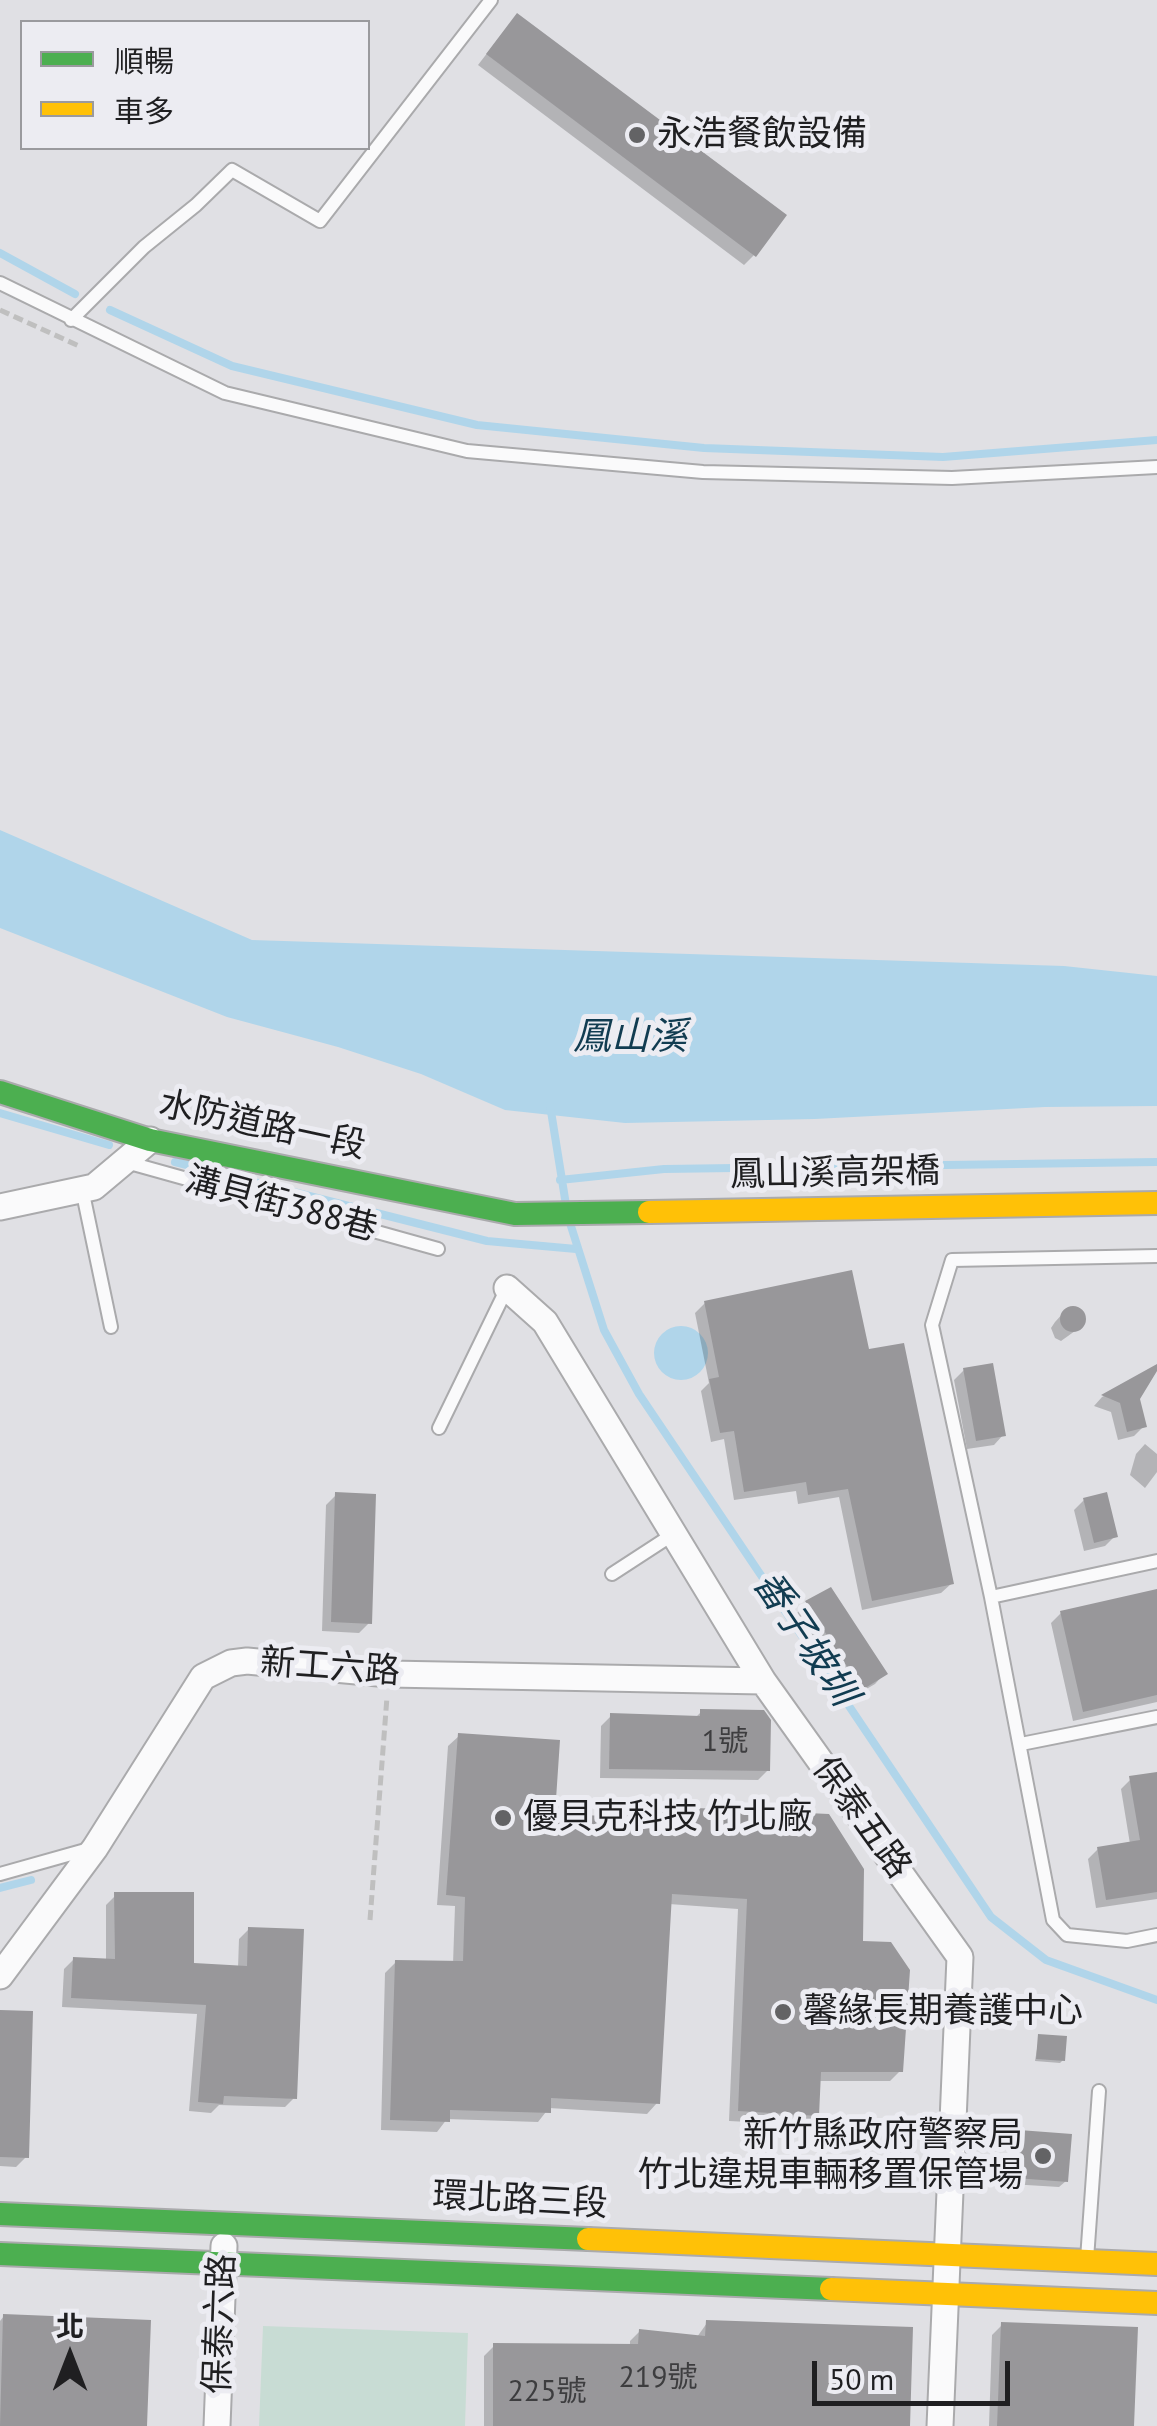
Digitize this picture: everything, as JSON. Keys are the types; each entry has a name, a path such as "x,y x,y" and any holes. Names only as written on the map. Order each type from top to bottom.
{"street":[{"name":"水防道路一段","path":"0,1092 150,1140 514,1214"},
{"path":"0,1207 94,1186 150,1140"},
{"name":"鳳山溪高架橋","path":"514,1214 1157,1203"},
{"name":"保泰五路","path":"506,1288 545,1322 763,1680 960,1957 940,2426"},
{"name":"新工六路","path":"0,1976 95,1848 203,1677 231,1663 247,1661 389,1674 763,1680"},
{"name":"環北路三段","path":"0,2214 1157,2264"},
{"name":"保泰六路","path":"217,2426 225,2222"},
{"path":"0,2254 1157,2303"}],"lane":[{"path":"71,320 144,246 232,170 320,221 492,0"},
{"path":"0,283 225,393 467,451 704,472 952,478 1157,467"},
{"name":"溝貝街388巷","path":"124,1162 438,1249"},
{"path":"82,1189 111,1327"},
{"path":"1157,1256 952,1260 932,1325 991,1596 1053,1920 1067,1935 1127,1941 1157,1935"},
{"path":"439,1428 506,1288"},
{"path":"612,1574 675,1533"},
{"path":"991,1596 1157,1561"},
{"path":"1021,1744 1157,1717"},
{"path":"0,1874 95,1848"},
{"path":"1087,2262 1099,2091"}],"path":[{"path":"370,1920 389,1674"}],"green space":[{"path":"263,2326 468,2333 465,2426 259,2426"}],"water":[{"name":"鳳山溪","path":"0,830 252,940 1064,966 1157,976 1157,1106 625,1123 505,1110 421,1074 227,1017 0,928"},
{"path":"681,1326 700,1334 708,1353 700,1372 681,1380 662,1372 654,1353 662,1334"}],"building":[{"name":"永浩餐飲設備","path":"517,13 787,215 756,257 486,54"},
{"path":"852,1270 869,1349 904,1343 954,1584 872,1601 848,1489 808,1495 806,1482 744,1492 734,1431 720,1433 709,1379 719,1377 704,1301"},
{"path":"1073,1306 1083,1309 1083,1329 1073,1332 1063,1329 1060,1319 1063,1309"},
{"path":"993,1363 1006,1436 976,1441 963,1368"},
{"path":"1157,1364 1157,1371 1140,1399 1147,1427 1127,1432 1120,1403 1101,1395"},
{"path":"335,1492 376,1494 372,1624 331,1622"},
{"path":"1107,1492 1118,1537 1094,1543 1083,1498"},
{"path":"831,1587 888,1674 862,1690 805,1601"},
{"path":"1157,1589 1157,1695 1083,1712 1060,1611"},
{"path":"700,1709 764,1710 771,1720 770,1771 609,1769 610,1713 700,1716"},
{"path":"458,1733 560,1740 555,1814 607,1816 608,1804 829,1814 864,1869 863,1941 891,1942 910,1970 903,2072 821,2072 819,2116 738,2111 747,1899 672,1894 660,2104 551,2098 551,2113 450,2110 450,2122 390,2120 395,1960 463,1961 465,1897 446,1895"},
{"path":"1157,1772 1157,1892 1106,1900 1097,1847 1140,1840 1129,1776"},
{"path":"114,1892 194,1892 194,1963 247,1966 248,1927 304,1929 297,2099 224,2096 223,2104 198,2102 206,2005 71,1998 73,1957 115,1959"},
{"path":"0,2010 33,2011 29,2158 0,2157"},
{"path":"1038,2034 1067,2036 1065,2061 1036,2059"},
{"name":"新竹縣政府警察局 竹北違規車輛移置保管場","path":"1019,2130 1072,2134 1068,2182 1015,2178"},
{"path":"3,2314 151,2320 147,2426 0,2426"},
{"path":"706,2320 913,2327 910,2426 493,2426 493,2343 638,2344 639,2329 705,2336"},
{"path":"1001,2322 1138,2327 1134,2426 997,2426"}],"waterway":[{"path":"0,253 75,294"},
{"path":"110,310 232,366 477,425 704,448 943,457 1157,440"},
{"path":"550,1105 566,1205"},
{"path":"0,1113 109,1145"},
{"path":"175,1162 487,1241 576,1249"},
{"path":"560,1180 664,1169 1157,1162"},
{"name":"番子坡圳","path":"570,1223 604,1330 639,1394 991,1917 1046,1960 1157,2000"},
{"path":"0,1888 31,1880"}],"traffic: fast":[{"path":"0,1092 150,1140 515,1214 649,1212"},
{"path":"0,2214 588,2239"},
{"path":"0,2254 831,2289"}],"traffic: slow":[{"path":"649,1212 1157,1203"},
{"path":"588,2239 1157,2264"},
{"path":"831,2289 1157,2303"}],"place":[{"name":"永浩餐飲設備","path":"637,135"},
{"name":"優貝克科技 竹北廠","path":"503,1818"},
{"name":"馨緣長期養護中心","path":"783,2012"},
{"name":"新竹縣政府警察局 竹北違規車輛移置保管場","path":"1043,2156"}]}
